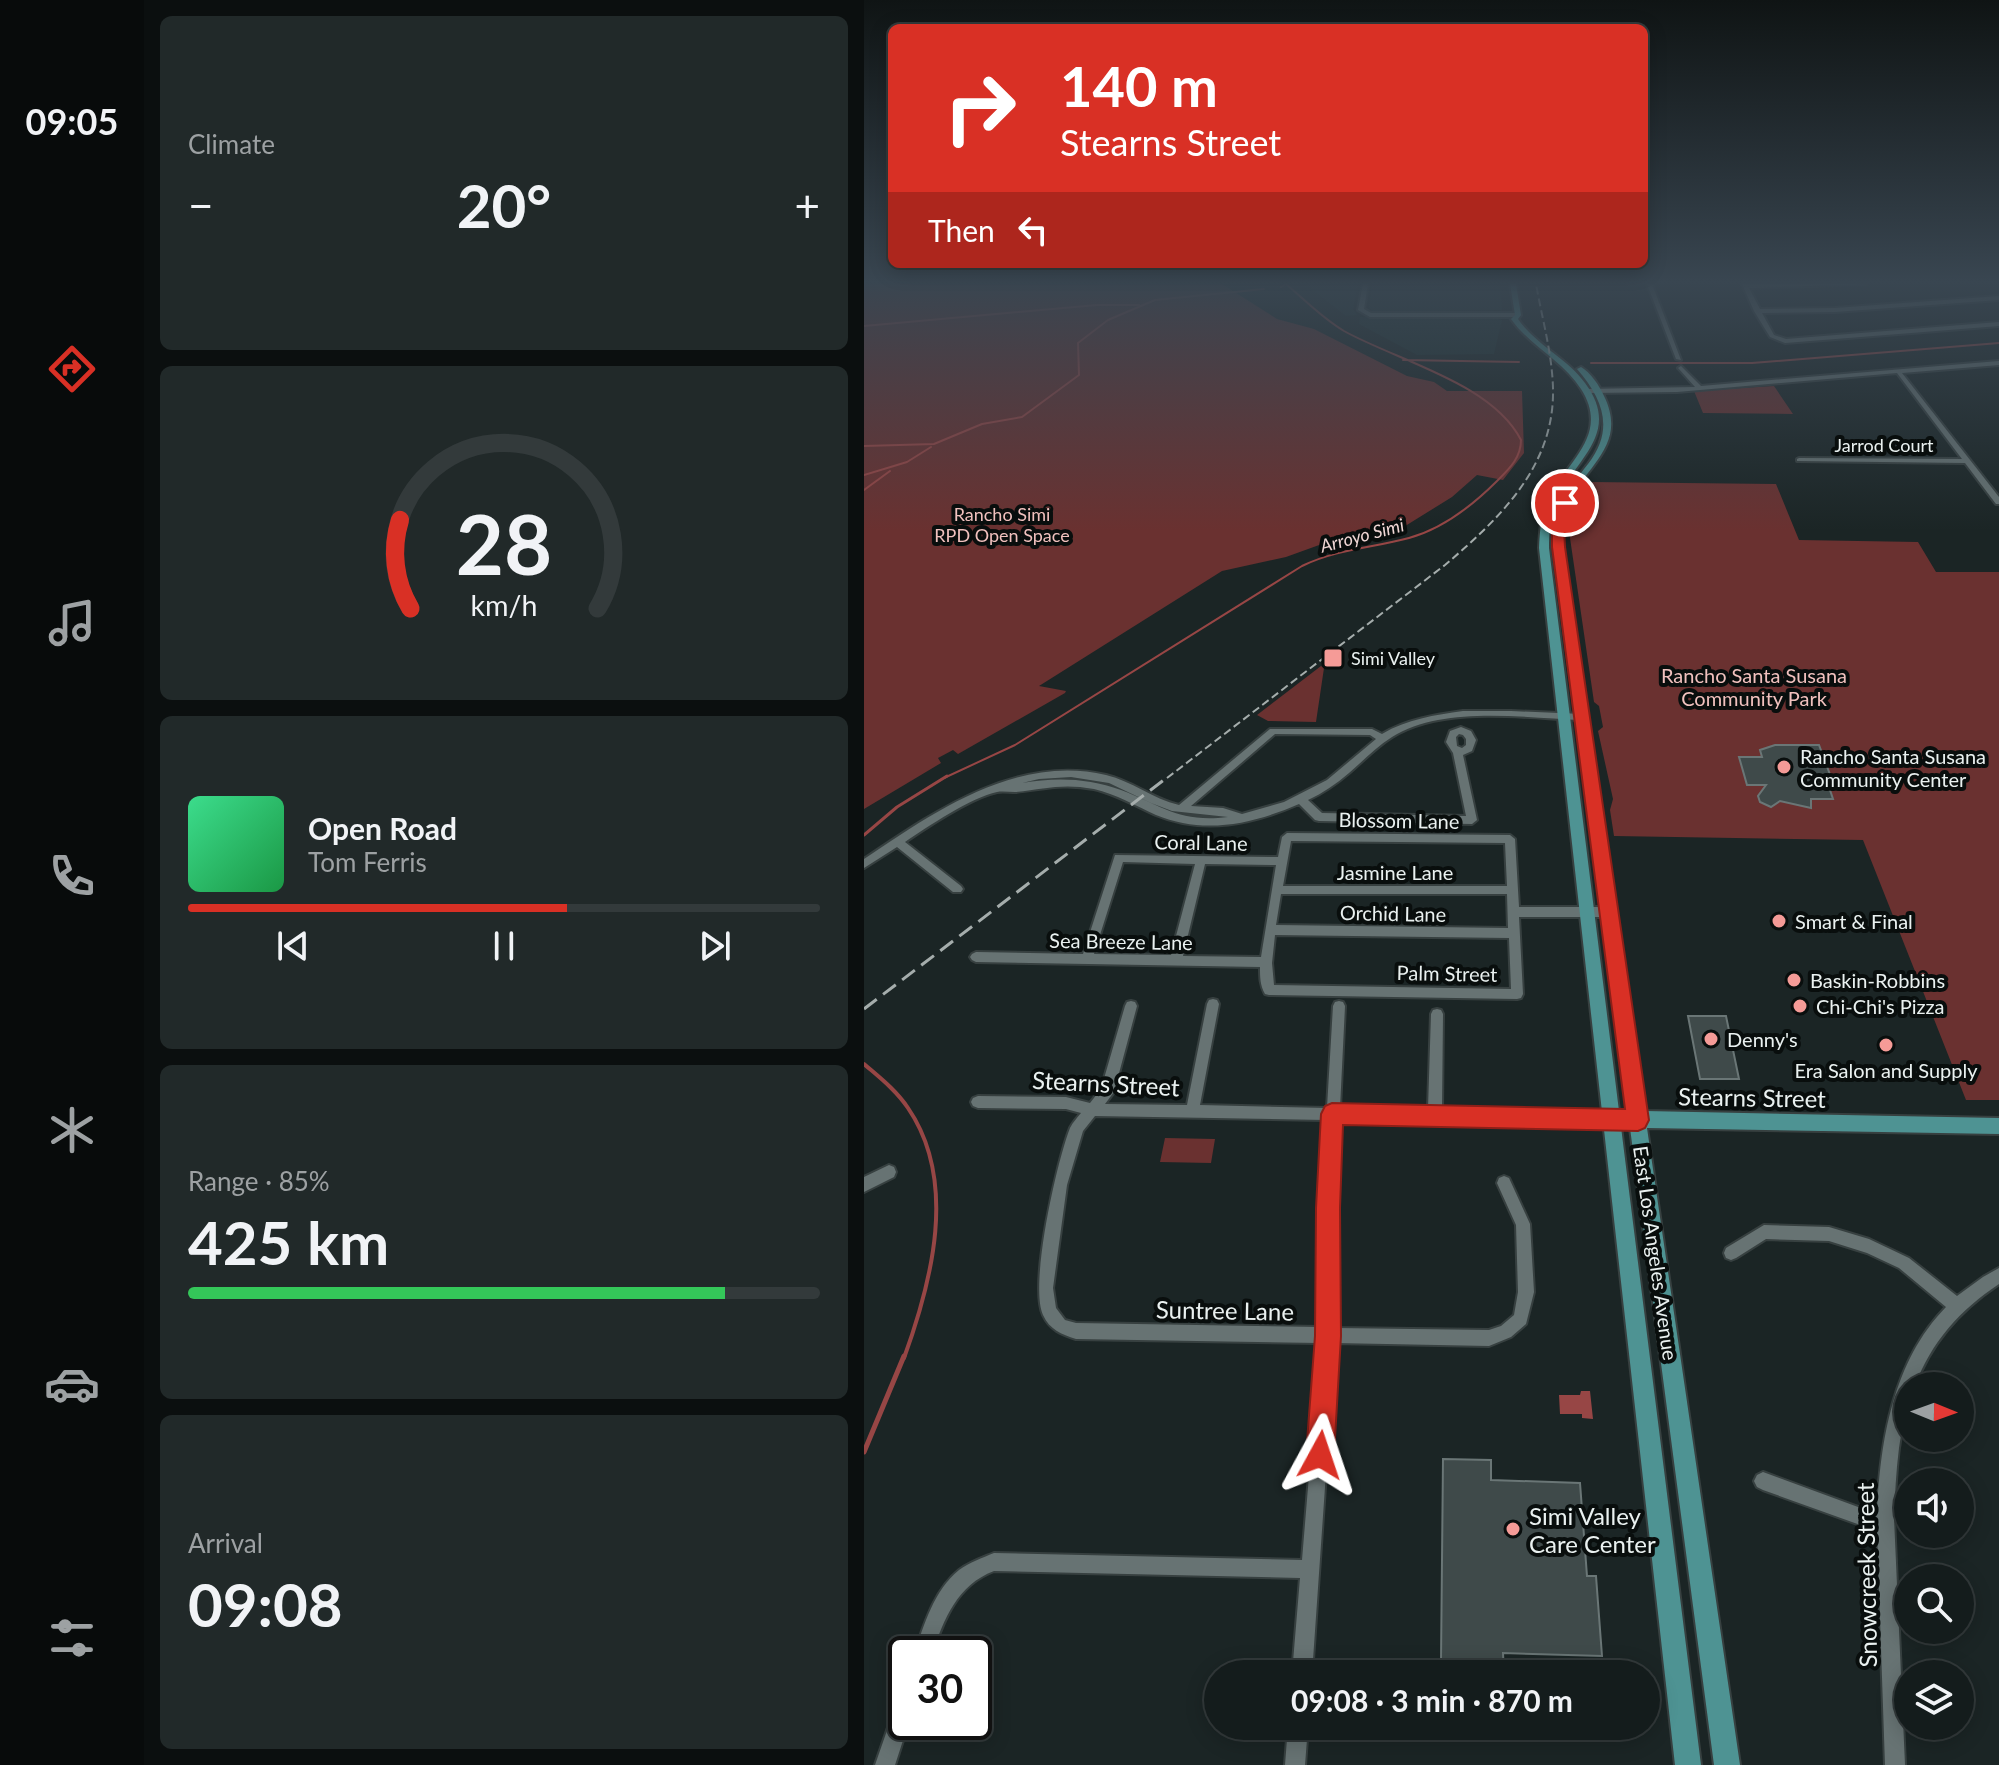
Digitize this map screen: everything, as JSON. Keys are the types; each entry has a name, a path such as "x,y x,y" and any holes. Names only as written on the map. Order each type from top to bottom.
{"main road":[{"path":"1565,366 1587,391"},
{"path":"1577,366 1599,391"},
{"name":"East Los Angeles Avenue","path":"1587,391 1595,414 1594,434 1585,454 1556,493 1544,529 1688,1765"},
{"name":"East Los Angeles Avenue","path":"1599,391 1607,415 1604,442 1568,496 1558,528 1727,1765"},
{"name":"Stearns Street","path":"1612,1119 1999,1126"}],"street":[{"path":"1587,391 1667,391 1956,366"},
{"path":"1681,368 1699,387"},
{"path":"1898,371 1999,502"},
{"name":"Jarrod Court","path":"1799,460 1968,461"},
{"path":"1002,788 1010,790 1052,783 1079,783 1101,787 1151,810 1178,818 1218,822 1301,800 1329,784 1381,738 1416,723 1460,715 1582,717"},
{"path":"1460,715 1460,732"},
{"path":"1181,809 1273,731 1372,732 1381,738"},
{"path":"1460,732 1471,736 1473,743 1465,749 1457,749 1448,740 1453,733 1460,732"},
{"path":"1301,800 1319,817 1472,820 1457,749"},
{"path":"864,864 960,803 1002,788 1009,782 1034,776 1068,774 1097,777 1181,809 1238,816"},
{"name":"Blossom Lane","path":"1282,861 1287,837 1510,839"},
{"name":"Palm Street","path":"1265,962 1264,983 1269,990 1517,994 1510,839"},
{"path":"898,842 957,889"},
{"name":"Coral Lane","path":"1087,959 1119,858 1282,861"},
{"path":"1176,960 1201,860"},
{"path":"1265,962 1282,861"},
{"name":"Jasmine Lane","path":"1277,890 1512,890"},
{"path":"1513,912 1610,912"},
{"name":"Orchid Lane","path":"1272,930 1514,933"},
{"name":"Sea Breeze Lane","path":"976,957 1265,962"},
{"path":"1192,1112 1213,1004"},
{"path":"1093,1110 1107,1092 1131,1006"},
{"path":"1303,1660 1328,1336 1328,1208 1339,1006"},
{"path":"1435,1115 1437,1014"},
{"name":"Stearns Street","path":"978,1102 1066,1103 1093,1110 1612,1119"},
{"name":"Suntree Lane","path":"1093,1110 1077,1128 1060,1185 1045,1288 1049,1311 1060,1326 1076,1331 1489,1338 1506,1332 1521,1319 1526,1292 1523,1224 1504,1183"},
{"path":"864,1185 889,1172"},
{"path":"1731,1253 1764,1232 1829,1234 1869,1246 1904,1263 1957,1306"},
{"name":"Snowcreek Street","path":"1895,1765 1884,1525 1888,1462 1902,1393 1926,1343 1957,1306 1999,1275"},
{"path":"1763,1481 1884,1525"},
{"path":"929,1636 950,1591 978,1567 994,1562 1311,1569"},
{"path":"885,1765 893,1740"},
{"path":"1295,1765 1297,1740"}],"green space":[{"name":"Rancho Simi RPD Open Space","path":"864,366 1388,366 1407,376 1434,382 1447,391 1522,391 1524,453 1503,480 1477,475 1452,497 1402,528 1333,540 1286,557 1222,571 1039,686 1065,693 958,754 953,750 938,758 941,763 864,809"},
{"path":"1774,386 1793,414 1703,413 1694,391"},
{"name":"Rancho Santa Susana Community Park","path":"1590,482 1776,484 1799,540 1918,542 1936,572 1999,572 1999,1100 1966,1100 1863,840 1614,836 1610,810 1613,799 1598,731 1603,727 1599,706 1594,702 1570,538 1575,507"},
{"path":"1321,666 1324,668 1316,722 1268,721 1257,715"},
{"path":"1165,1138 1215,1139 1211,1163 1160,1162"}],"shaded area":[{"path":"1581,1391 1590,1391 1593,1419 1582,1418 1582,1414 1560,1414 1559,1395 1580,1395"}],"building":[{"name":"Rancho Santa Susana Community Center","path":"1775,745 1819,745 1835,788 1829,787 1833,799 1811,799 1811,808 1780,801 1771,807 1760,802 1758,796 1766,785 1747,785 1739,757 1762,757 1760,750"},
{"name":"Denny's","path":"1688,1016 1726,1016 1739,1079 1700,1079"},
{"name":"Simi Valley Care Center","path":"1443,1459 1491,1460 1491,1480 1580,1483 1587,1576 1596,1576 1602,1656 1503,1653 1503,1660 1441,1660"}],"waterway":[{"path":"864,446 934,444 982,424 1022,417 1079,375 1079,366"},
{"name":"Arroyo Simi","path":"944,778 1015,745 1302,566 1341,552 1421,534 1478,499 1514,463 1521,440 1507,420 1489,403 1422,366"},
{"path":"864,475 907,462 931,447"},
{"path":"864,490 890,471"},
{"name":"Arroyo Simi","path":"864,835 897,807 947,776"},
{"name":"Arroyo Simi","path":"864,1064 908,1108 923,1137 932,1167 936,1199 931,1264 904,1358"},
{"name":"Arroyo Simi","path":"864,1452 904,1356"}],"railway":[{"path":"1167,778 1445,565 1504,509 1534,466 1545,442 1551,416 1551,366"},
{"path":"864,1009 1169,776"}],"place":[{"name":"Simi Valley","path":"1333,658"},
{"name":"Rancho Santa Susana Community Center","path":"1784,767"},
{"name":"Smart & Final","path":"1779,921"},
{"name":"Baskin-Robbins","path":"1794,980"},
{"name":"Chi-Chi's Pizza","path":"1800,1006"},
{"name":"Denny's","path":"1711,1039"},
{"name":"Era Salon and Supply","path":"1886,1045"},
{"name":"Simi Valley Care Center","path":"1513,1529"}],"route":[{"path":"1320,1455 1328,1336 1332,1114 1638,1120 1558,547 1558,528 1565,503"}]}
